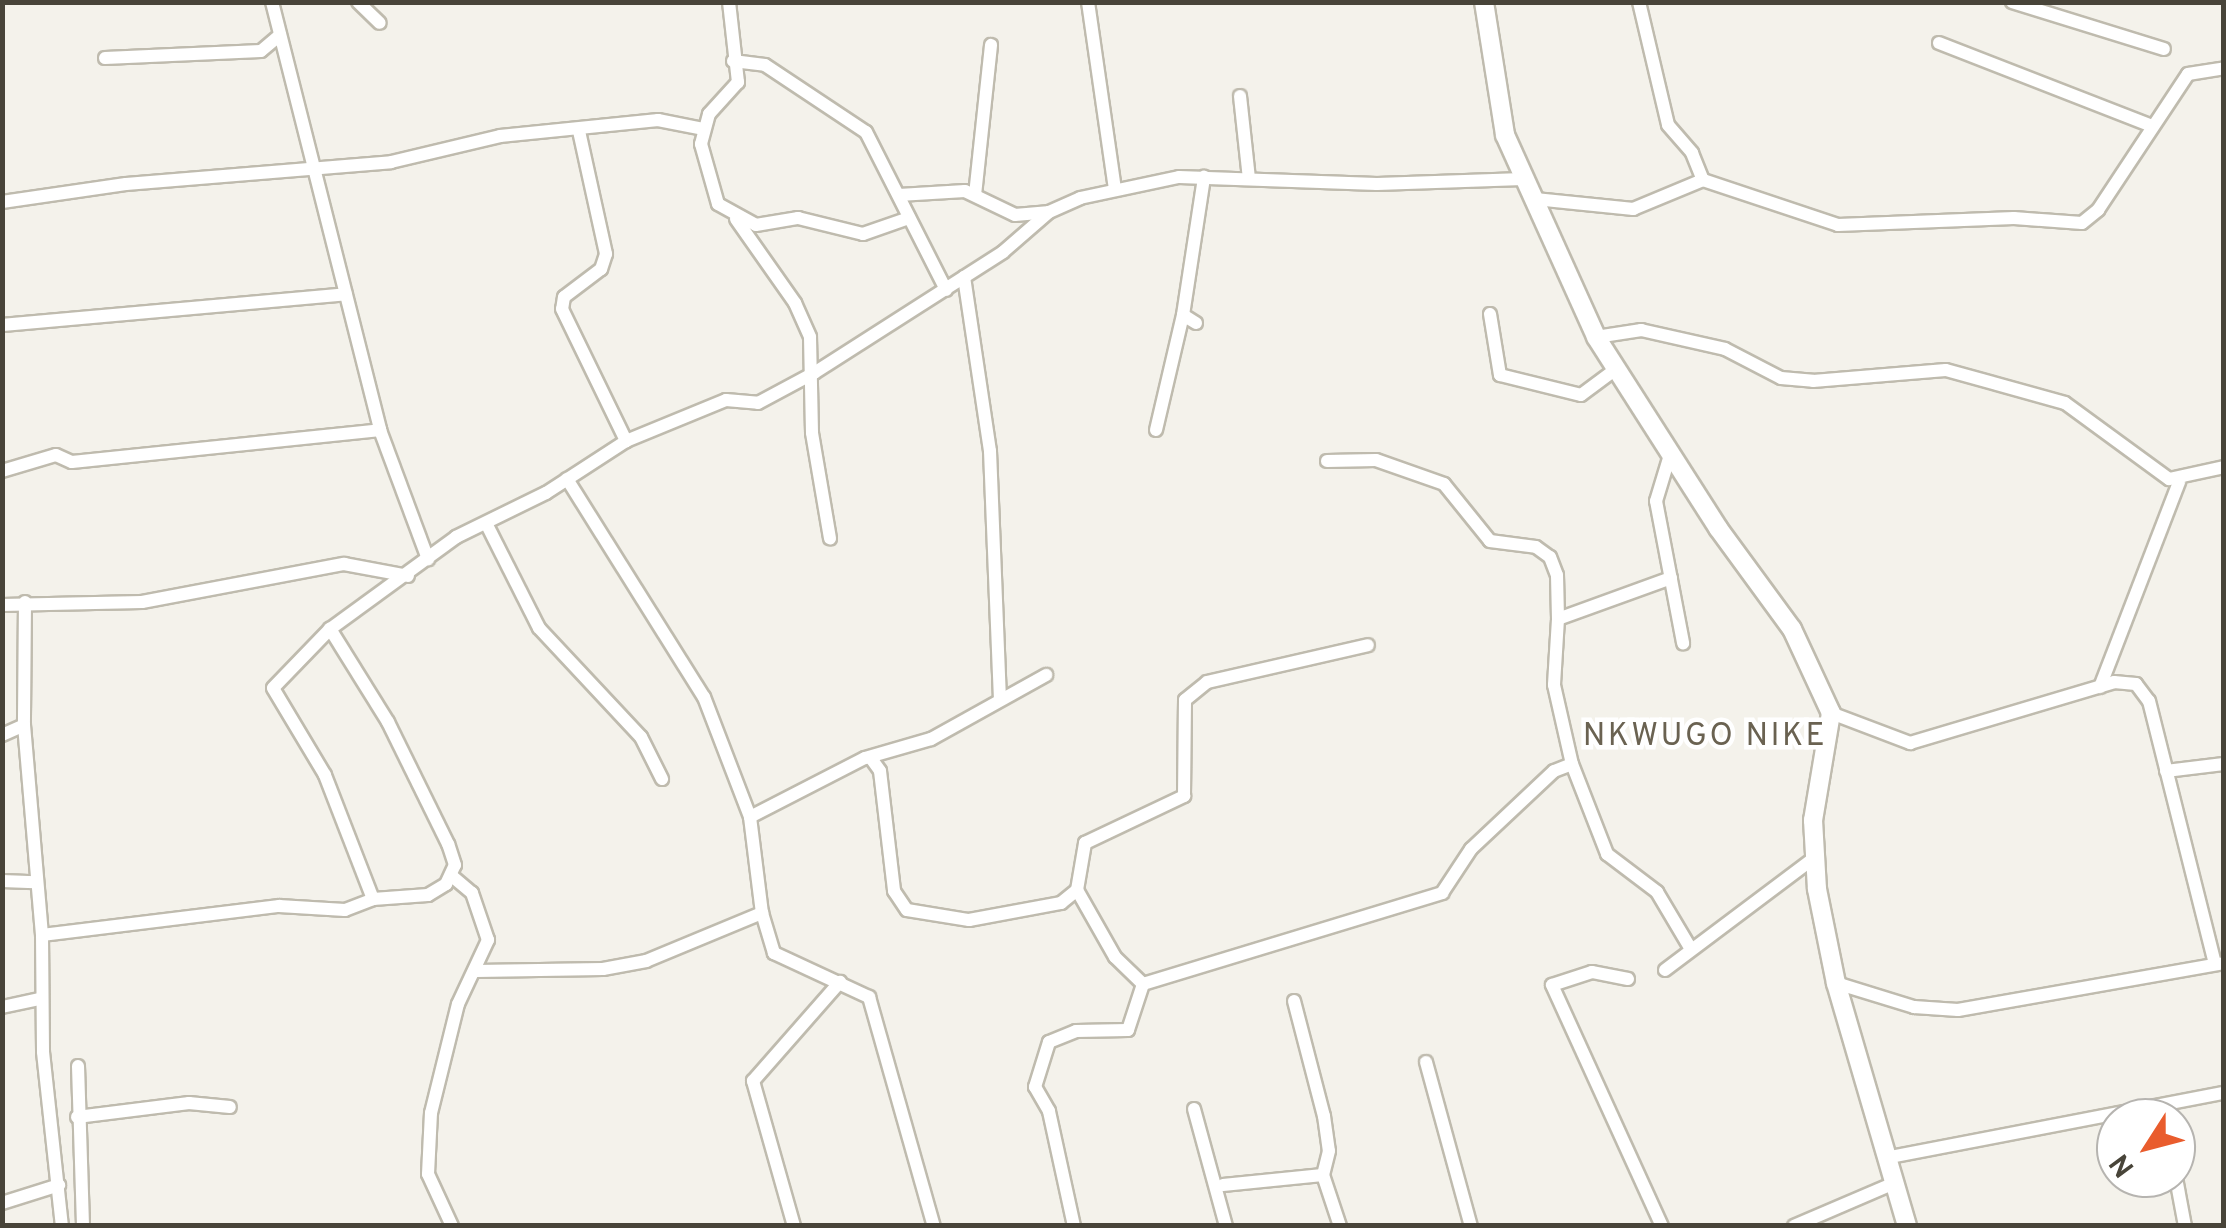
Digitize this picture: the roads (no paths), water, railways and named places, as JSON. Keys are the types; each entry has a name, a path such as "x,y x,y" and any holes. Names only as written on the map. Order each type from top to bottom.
{"street":[{"path":"272,2 309,166 380,430 428,558"},
{"path":"358,2 380,24"},
{"path":"729,2 738,82 715,105 704,129 701,160 710,189 795,303 810,337 814,373 812,433 830,538"},
{"path":"1088,2 1115,190"},
{"path":"1484,2 1502,122 1523,179 1596,337 1670,455 1792,629 1831,713 1813,820 1814,858 1836,983 1907,1226"},
{"path":"1638,2 1668,125 1692,153 1703,180"},
{"path":"2012,2 2164,49"},
{"path":"105,58 219,48 261,51 280,35"},
{"path":"1940,43 2152,126"},
{"path":"976,195 990,45"},
{"path":"733,60 765,66 846,113 880,150 946,290"},
{"path":"1535,199 1633,209 1703,180 1838,225 2014,218 2082,224 2098,210 2188,74 2224,68"},
{"path":"1240,96 1249,179"},
{"path":"2,202 309,166 391,162 500,136 658,120 704,129"},
{"path":"579,130 606,254 601,269 564,297 562,308 626,441"},
{"path":"900,195 976,195 1015,215 1049,212 1115,190 1204,177 1523,179"},
{"path":"1156,430 1183,315 1204,177"},
{"path":"373,899 325,776 272,688 330,630 428,558 626,441 726,400 758,402 814,373 964,278 1049,212"},
{"path":"736,219 756,225 802,219 863,234 909,218"},
{"path":"964,278 990,451 1000,700"},
{"path":"2,325 346,294"},
{"path":"1490,314 1500,375 1581,395 1616,369"},
{"path":"1183,315 1196,323"},
{"path":"1596,337 1642,330 1724,349 1793,380 1946,370 2065,403 2114,434 2157,474 2179,482 2224,467"},
{"path":"2,471 56,455 72,462 380,430"},
{"path":"1670,455 1656,501 1683,643"},
{"path":"1328,461 1376,460 1444,484 1490,542 1536,547 1550,556 1556,575 1558,619 1554,684 1572,764 1608,854 1657,892 1689,946"},
{"path":"567,479 691,670 750,817 762,913 779,959 869,997 934,1226"},
{"path":"2100,686 2179,482"},
{"path":"487,525 539,628 632,727 662,780"},
{"path":"2,605 142,602 344,564 408,576"},
{"path":"1558,619 1671,578"},
{"path":"25,602 24,725 42,935 41,999 62,1226"},
{"path":"330,630 388,722 448,844 453,877 472,893 485,920 488,940 445,1043 430,1113 428,1174 452,1226"},
{"path":"1144,984 1114,957 1077,890 1085,843 1184,796 1185,700 1208,682 1368,645"},
{"path":"750,817 870,757 931,739 1046,675"},
{"path":"1831,713 1910,742 2100,686 2130,681 2142,689 2219,962 1958,1010 1914,1007 1836,983"},
{"path":"2,735 24,725"},
{"path":"870,757 880,770 894,891 907,910 969,920 1061,903 1077,890"},
{"path":"1144,984 1442,893 1471,848 1554,771 1572,764"},
{"path":"2166,771 2224,764"},
{"path":"1666,970 1689,946 1814,858"},
{"path":"42,935 302,904 345,910 373,899 428,895 453,877"},
{"path":"2,881 35,882"},
{"path":"476,971 602,969 646,960 762,913"},
{"path":"1628,979 1592,972 1552,985 1662,1226"},
{"path":"794,1226 753,1081 840,982"},
{"path":"1074,1226 1049,1111 1036,1088 1049,1042 1076,1031 1128,1030 1144,984"},
{"path":"2,1006 41,999"},
{"path":"1294,1001 1324,1116 1329,1151 1322,1175 1340,1226"},
{"path":"1426,1062 1471,1226"},
{"path":"78,1066 76,1117 82,1226"},
{"path":"2196,1102 2224,1093"},
{"path":"76,1117 189,1102 230,1107"},
{"path":"1194,1109 1226,1226"},
{"path":"1885,1158 2096,1123"},
{"path":"1223,1185 1322,1175"},
{"path":"1794,1226 1892,1184"},
{"path":"2,1203 59,1185"},
{"path":"2180,1198 2185,1226"}],"district":[{"name":"NKWUGO NIKE","path":"1705,737"}]}
